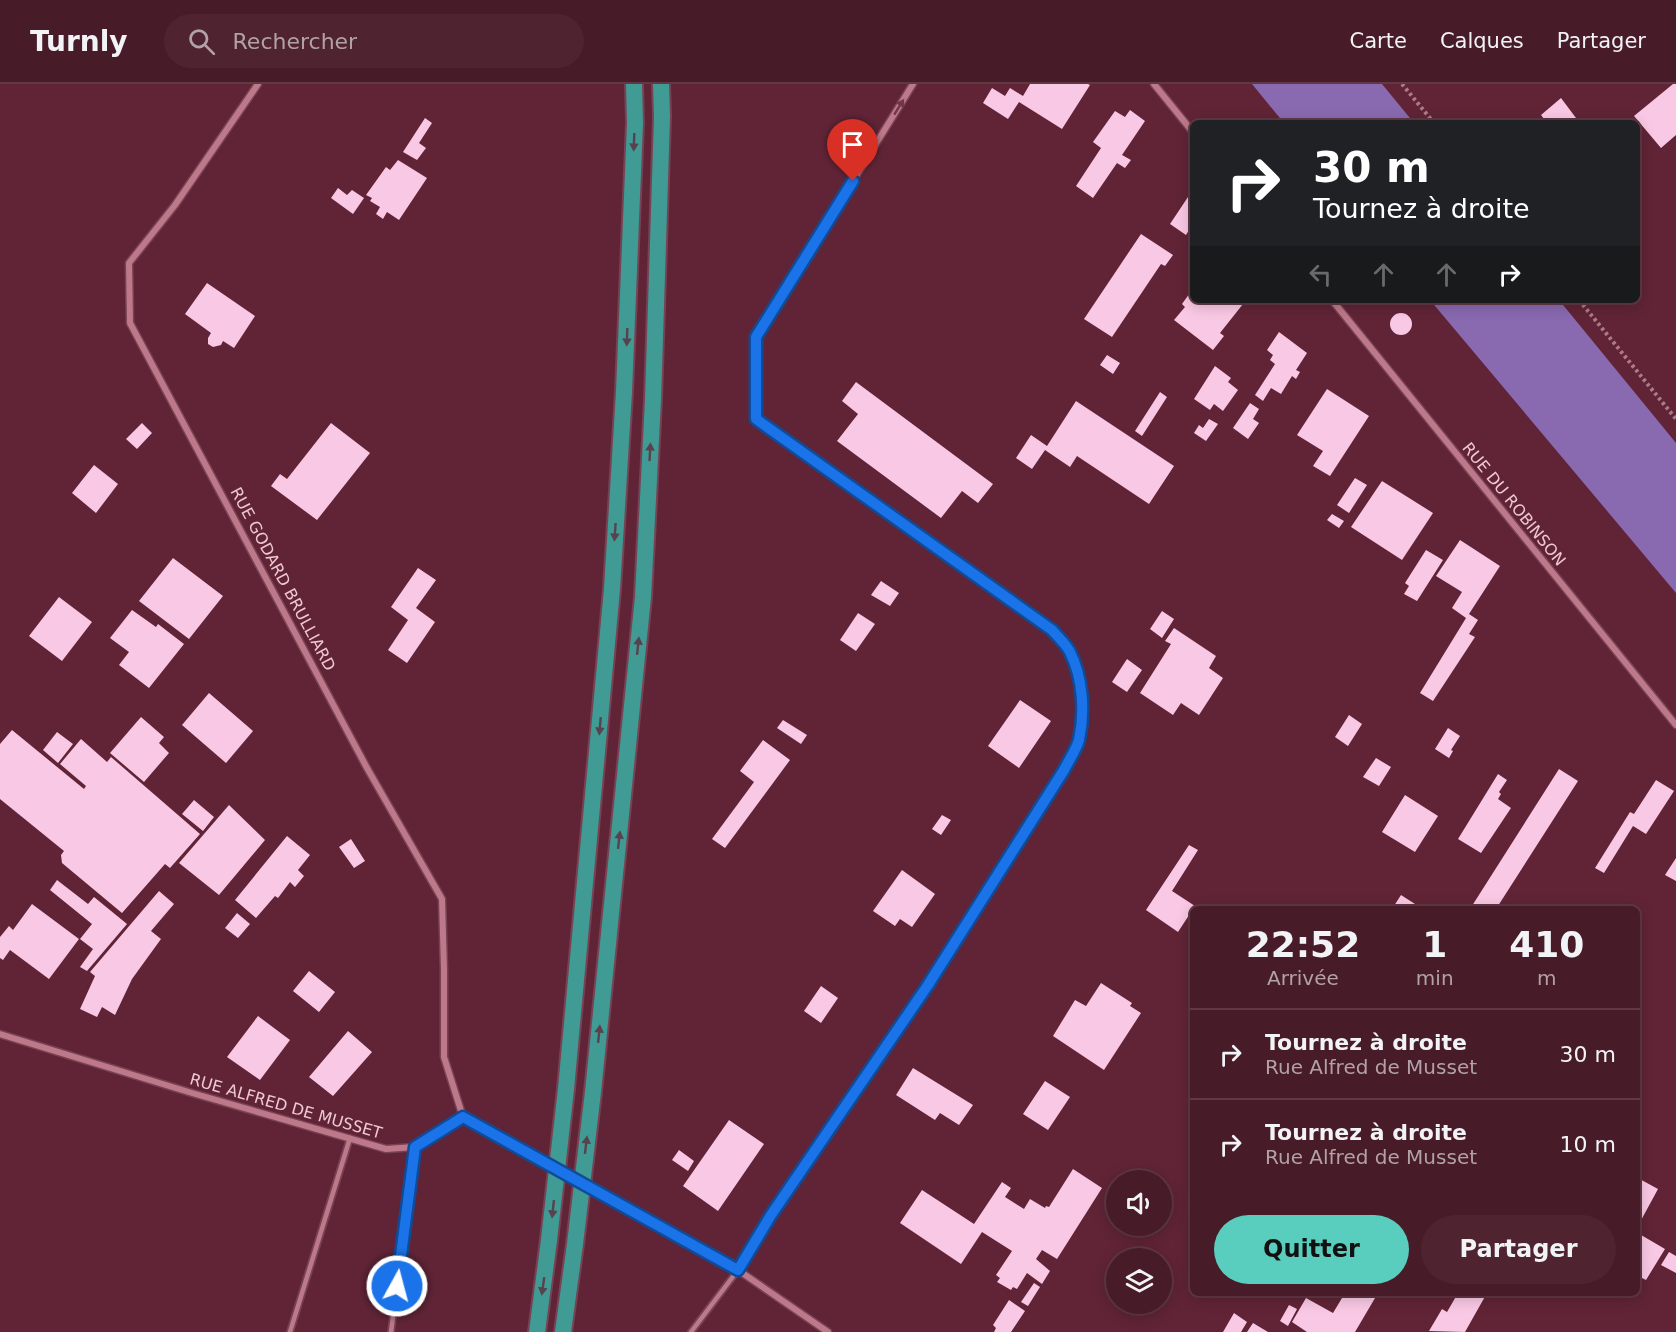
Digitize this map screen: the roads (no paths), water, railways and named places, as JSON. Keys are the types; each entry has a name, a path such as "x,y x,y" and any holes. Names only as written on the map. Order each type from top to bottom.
{"highway":[{"path":"537,1332 566,1089 613,566 624,392 635,123 634,84"},
{"path":"563,1332 592,1092 642,597 653,389 662,117 661,84"}],"street":[{"name":"RUE GODARD BRULLIARD","path":"258,84 175,205 129,263 130,323 367,768 442,899 444,1057 463,1117"},
{"path":"738,1270 771,1215 934,975 1064,770 1078,742 1082,719 1082,695 1077,670 1069,650 1052,630 756,419 756,337 913,84"},
{"path":"1154,84 1190,129"},
{"name":"RUE DU ROBINSON","path":"1334,303 1676,725"},
{"name":"RUE ALFRED DE MUSSET","path":"0,1034 192,1094 386,1149 415,1147 463,1117"},
{"path":"463,1117 738,1270 828,1332"}],"lane":[{"path":"290,1332 350,1138"},
{"path":"392,1332 415,1147"},
{"path":"691,1332 738,1270"}]}
